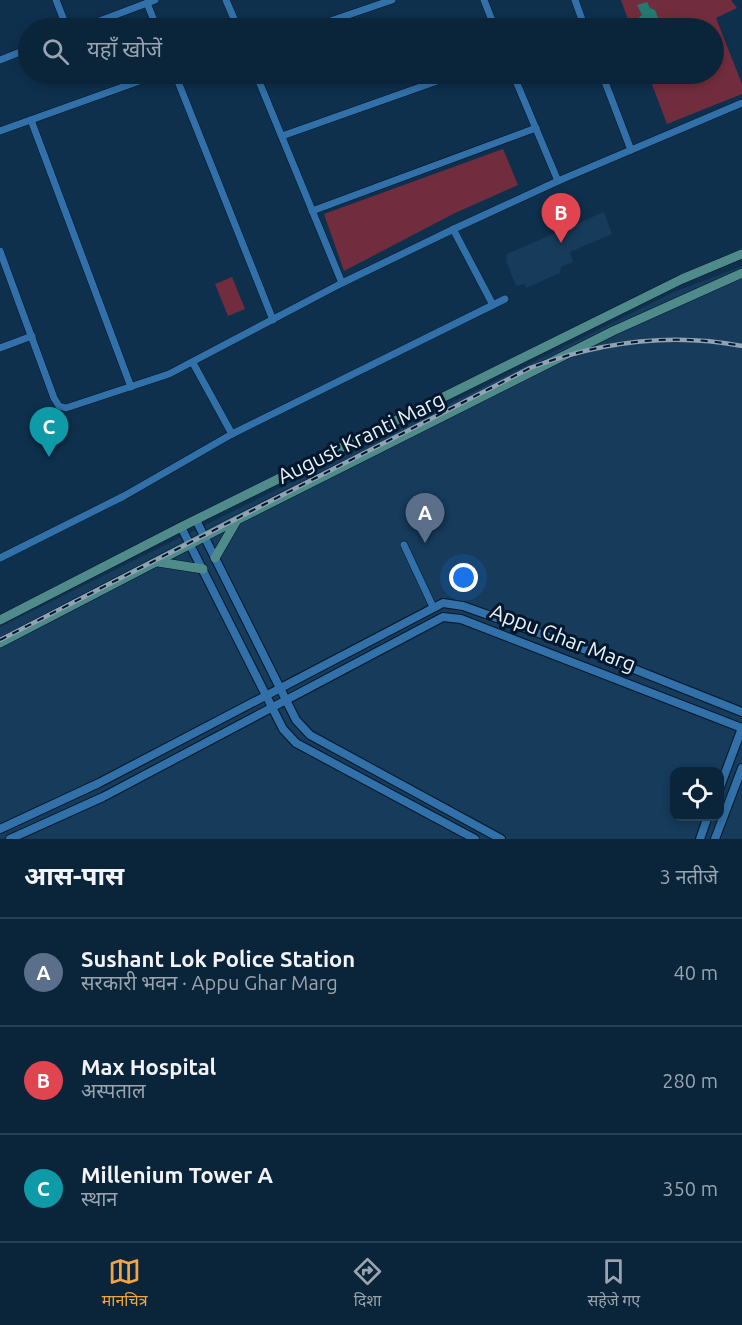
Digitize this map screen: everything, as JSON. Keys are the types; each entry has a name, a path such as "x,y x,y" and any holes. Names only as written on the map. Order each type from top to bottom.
{"main road":[{"name":"August Kranti Marg","path":"0,620 196,519 682,279 742,254"},
{"name":"August Kranti Marg","path":"0,643 237,520 613,331 742,273"},
{"path":"215,558 237,520"},
{"path":"156,562 203,569"}],"street":[{"path":"56,0 62,18"},
{"path":"107,18 155,0"},
{"path":"226,0 234,18"},
{"path":"339,18 392,0"},
{"path":"483,0 491,18"},
{"path":"575,0 581,18"},
{"path":"147,3 153,18"},
{"path":"0,60 18,53"},
{"path":"0,131 131,84"},
{"path":"180,84 273,320"},
{"path":"260,84 342,283"},
{"path":"282,136 429,84"},
{"path":"517,84 558,181"},
{"path":"606,84 631,150"},
{"path":"0,251 3,265 59,406 66,408 193,363 342,283 453,230 558,181 742,103"},
{"path":"31,120 130,387"},
{"path":"312,211 536,128"},
{"path":"453,230 493,305"},
{"path":"0,558 110,504 231,434 505,299"},
{"path":"0,348 32,336"},
{"path":"193,363 231,434"},
{"path":"196,519 296,720 310,735 501,839"},
{"path":"181,527 284,729 296,743 474,839"},
{"path":"404,545 433,607"},
{"path":"0,829 99,783 443,603 443,617 103,797 10,839"},
{"name":"Appu Ghar Marg","path":"443,603 463,606 586,650 742,712"},
{"name":"Appu Ghar Marg","path":"443,617 472,623 742,728 724,776"},
{"path":"715,839 742,768"},
{"path":"700,839 706,821"}],"shaded area":[{"path":"621,0 731,0 737,8 716,18 627,18"},
{"path":"647,2 650,8 655,10 658,18 638,18 642,15 637,5"},
{"path":"724,38 742,84 742,94 667,124 652,84 724,84"},
{"path":"503,149 518,185 455,213 344,271 324,214"},
{"path":"604,212 612,234 570,252 573,262 561,267 560,273 526,288 525,284 516,286 506,261 507,254"},
{"path":"742,266 742,839 0,839 0,627 674,292"},
{"path":"232,277 245,309 228,316 215,284"}],"railway":[{"path":"0,640 530,368 582,352 634,342 688,340 742,346"}],"place":[{"name":"Max Hospital","path":"561,243"},
{"name":"Millenium Tower A","path":"49,457"},
{"name":"Sushant Lok Police Station","path":"425,543"}]}
